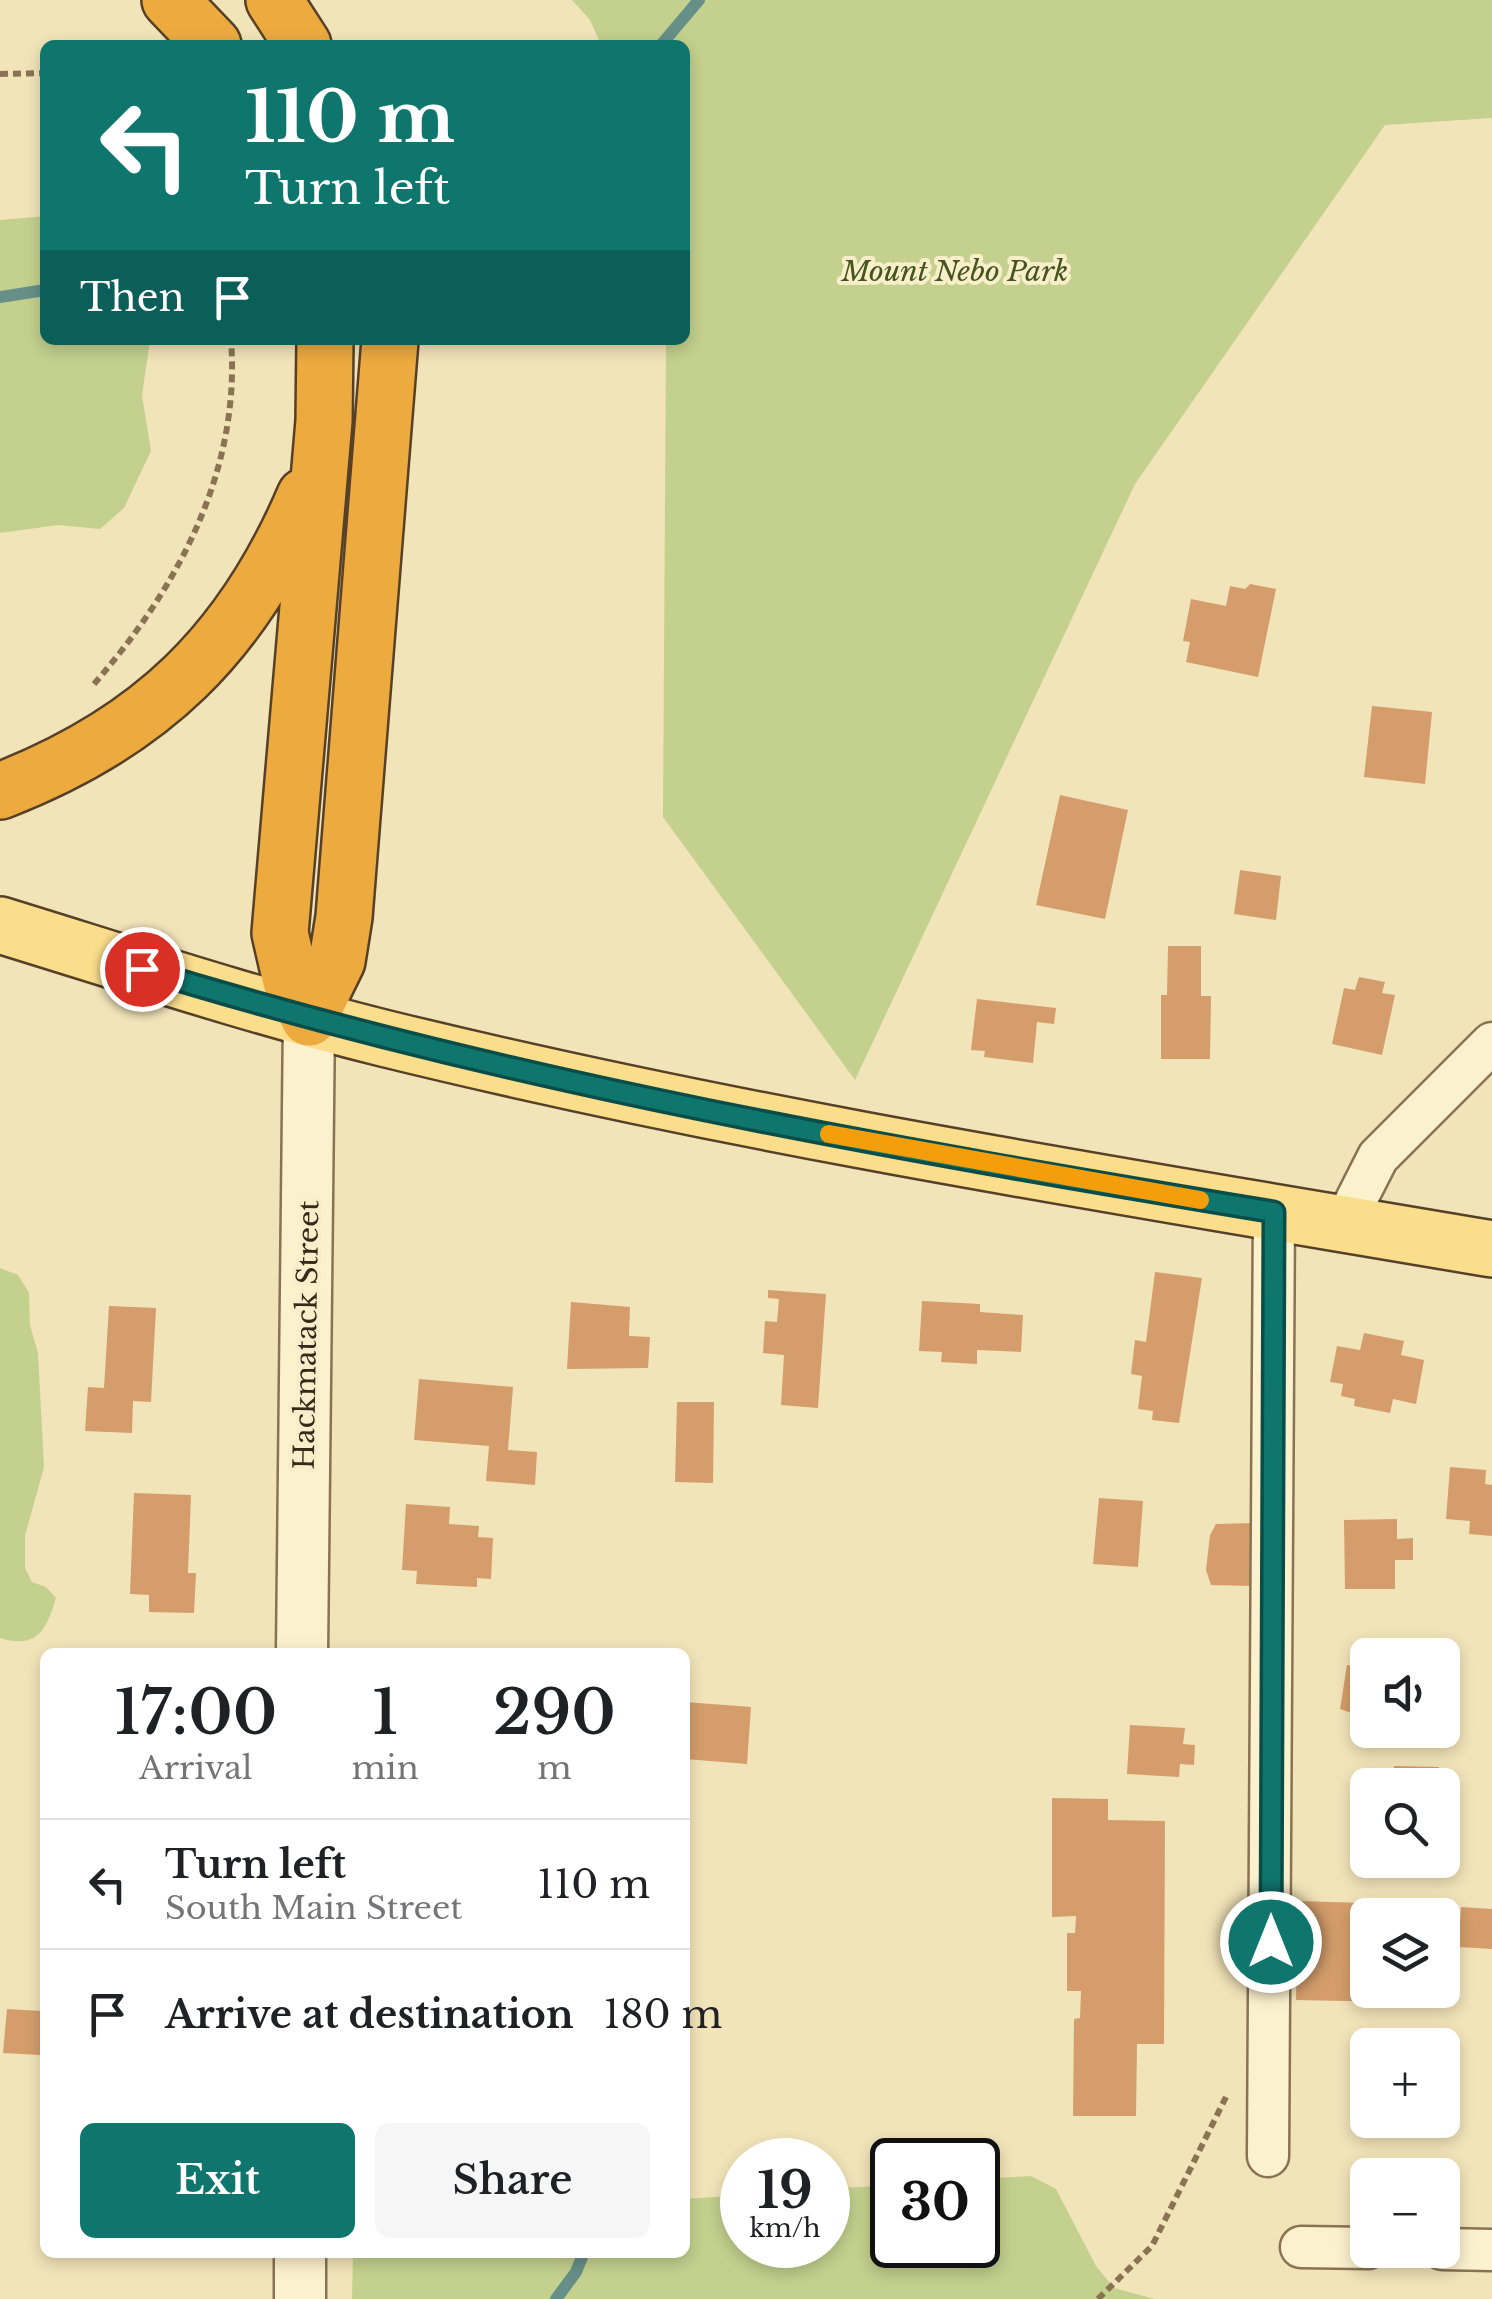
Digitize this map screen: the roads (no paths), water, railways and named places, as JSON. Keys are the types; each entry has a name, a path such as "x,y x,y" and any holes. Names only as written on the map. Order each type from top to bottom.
{"highway":[{"path":"170,0 208,40"},
{"path":"274,0 300,40"},
{"path":"308,1018 291,981 280,933 324,421 326,345"},
{"path":"308,1018 337,961 344,917 390,345"},
{"path":"0,791 78,757 122,731 160,704 208,656 249,604 283,546 306,492 324,421"}],"main road":[{"path":"0,925 308,1018 655,1099 990,1164 1492,1250"}],"street":[{"name":"Hackmatack Street","path":"302,1648 308,1018"},
{"path":"1344,1224 1378,1157 1492,1043"},
{"path":"1268,2156 1274,1212"},
{"path":"1301,2247 1350,2248"},
{"path":"1460,2249 1492,2250"},
{"path":"300,2258 300,2299"}],"waterway":[{"path":"665,40 699,0"},
{"path":"0,297 40,291"},
{"path":"556,2299 582,2258"}],"park label":[{"name":"Mount Nebo Park","path":"955,271"}]}
